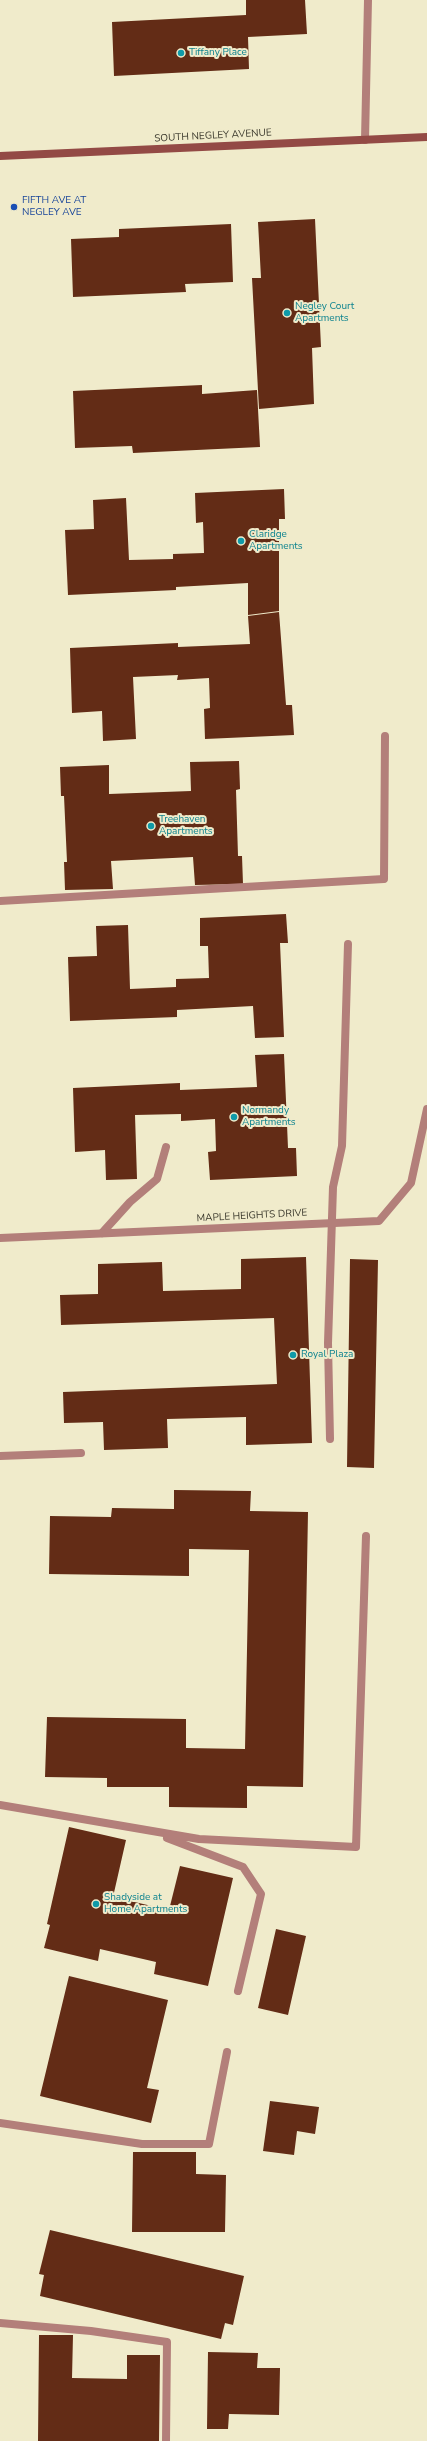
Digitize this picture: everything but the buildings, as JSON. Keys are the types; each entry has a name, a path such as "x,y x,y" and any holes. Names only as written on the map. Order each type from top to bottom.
{"street":[{"path":"364,140 368,0"},
{"name":"SOUTH NEGLEY AVENUE","path":"0,156 427,137"},
{"path":"0,901 384,879 385,736"},
{"path":"330,1439 328,1343 332,1223 334,1187 342,1146 348,944"},
{"name":"MAPLE HEIGHTS DRIVE","path":"0,1238 379,1221 412,1183 427,1109"},
{"path":"102,1233 130,1202 157,1179 166,1147"},
{"path":"0,1456 81,1453"},
{"path":"0,1805 199,1839 356,1847 366,1536"},
{"path":"150,1831 243,1867 261,1894 238,1990"},
{"path":"0,2123 142,2144 209,2144 227,2052"},
{"path":"0,2323 91,2331 167,2342 166,2441"}],"place":[{"name":"Tiffany Place","path":"181,53"},
{"name":"FIFTH AVE AT NEGLEY AVE","path":"14,207"},
{"name":"Negley Court Apartments","path":"287,313"},
{"name":"Claridge Apartments","path":"241,541"},
{"name":"Treehaven Apartments","path":"151,826"},
{"name":"Normandy Apartments","path":"234,1117"},
{"name":"Royal Plaza","path":"293,1355"},
{"name":"Shadyside at Home Apartments","path":"96,1904"}]}
